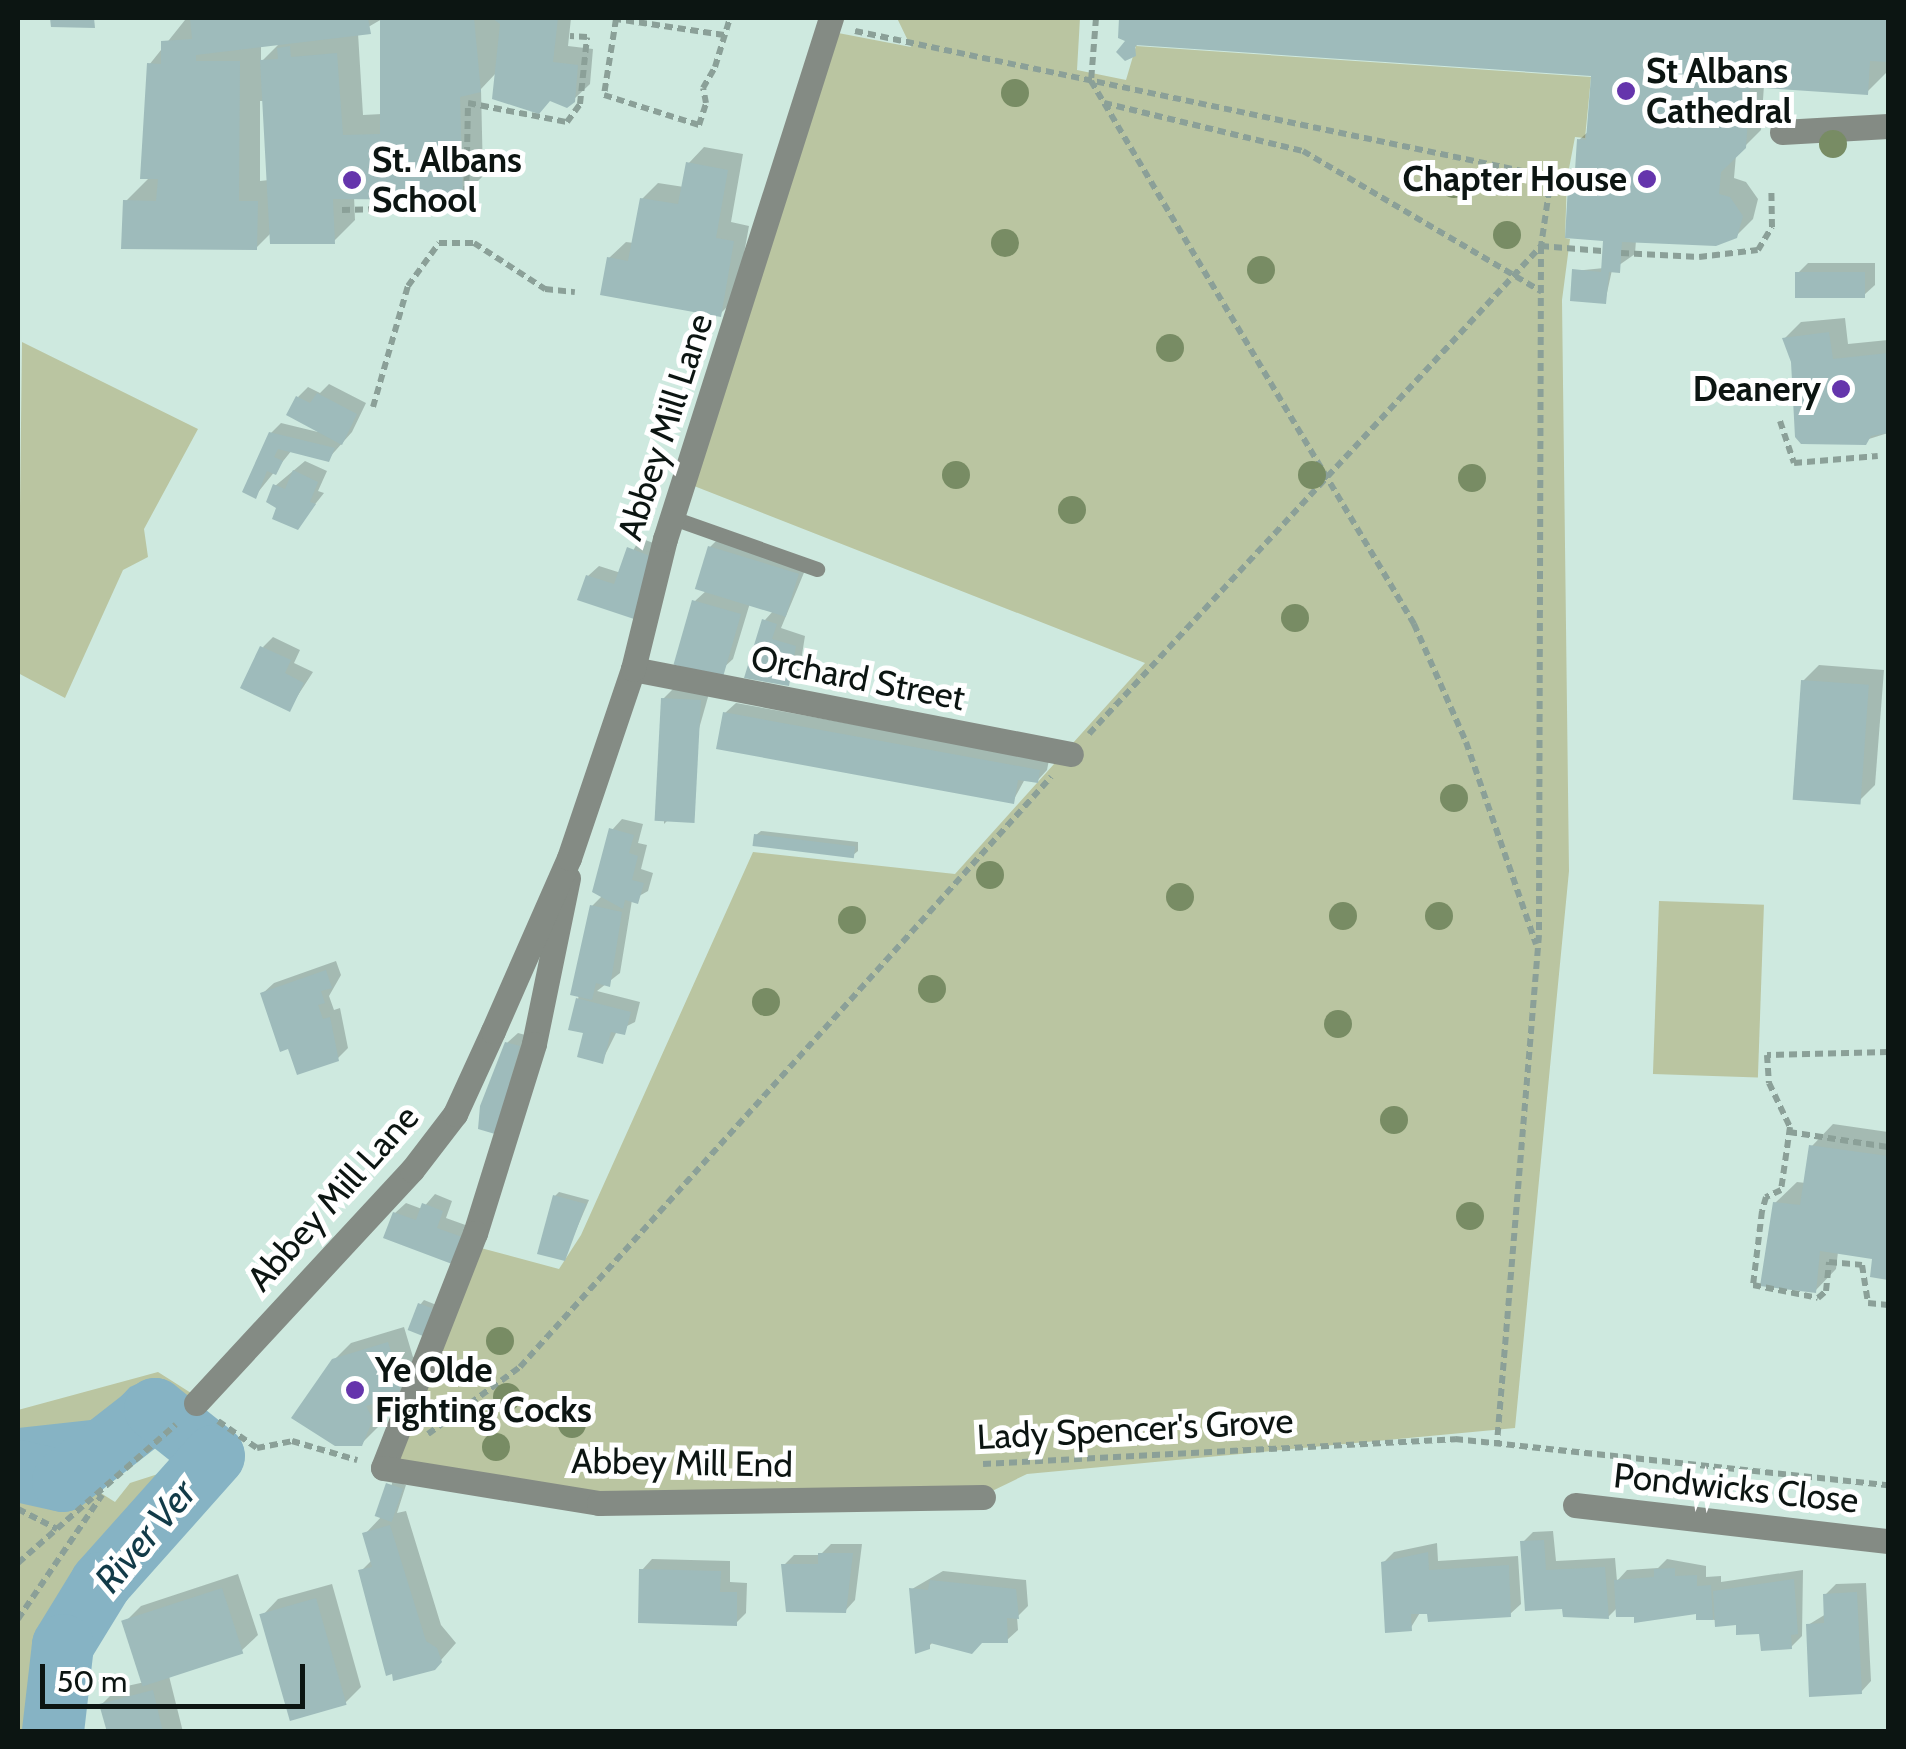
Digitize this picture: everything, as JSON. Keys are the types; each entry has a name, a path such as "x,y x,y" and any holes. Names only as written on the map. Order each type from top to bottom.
{"street":[{"name":"Abbey Mill Lane","path":"196,1403 412,1170 455,1114 569,858 633,669 673,518 830,22"},
{"path":"1782,132 1888,126"},
{"name":"Orchard Street","path":"633,669 1071,754"},
{"name":"Abbey Mill Lane","path":"383,1468 474,1233 534,1044 564,920 569,858"},
{"name":"Abbey Mill End","path":"383,1468 599,1503 983,1497"},
{"name":"Pondwicks Close","path":"1575,1505 1888,1541"}],"lane":[{"path":"673,518 816,570"}],"path":[{"path":"724,36 616,19 604,95 699,125 706,103 703,88 724,36 730,18"},
{"path":"1096,18 1092,81 1414,624 1466,742 1538,948"},
{"path":"830,22 1552,177 1541,246 1538,948 1497,1443"},
{"path":"342,210 466,207 468,103 567,122 580,104 587,37 570,36"},
{"path":"1103,102 1303,151 1543,292"},
{"path":"1621,252 1698,258 1758,250 1772,227 1770,188"},
{"path":"373,407 408,286 438,243 474,242 545,290 576,292"},
{"path":"18,1563 105,1490 196,1403 257,1448 292,1441 383,1468 520,1366 1324,474 1511,274 1541,246 1602,251"},
{"path":"1780,421 1794,463 1878,456"},
{"path":"1888,1052 1767,1055 1769,1083 1789,1132 1780,1190 1766,1197 1762,1211 1753,1285 1818,1298 1826,1291 1830,1262 1862,1265 1868,1303 1888,1305"},
{"path":"1789,1132 1888,1147"},
{"name":"Lady Spencer's Grove","path":"980,1464 1264,1446 1497,1443 1888,1485"},
{"path":"18,1619 105,1490"},
{"path":"18,1509 58,1529"}],"green space":[{"path":"897,18 1080,18 1077,70 1126,80 1136,46 1591,77 1585,138 1575,137 1567,179 1565,238 1570,239 1562,300 1569,871 1515,1428 1027,1474 990,1492 599,1498 387,1464 462,1243 559,1269 581,1235 753,852 955,874 1145,663 689,484 833,32 911,47"},
{"path":"22,342 198,429 144,529 148,557 123,570 65,698 18,673"},
{"path":"1659,901 1764,905 1758,1078 1653,1074"},
{"path":"158,1372 191,1393 96,1490 115,1502 130,1483 214,1456 101,1583 63,1645 53,1731 18,1732 18,1410"}],"water":[{"path":"148,1379 177,1399 95,1494 56,1503 18,1490 18,1428 100,1419 130,1387"}],"building":[{"path":"50,18 94,18 95,28 51,27"},
{"path":"190,18 368,18 371,34 196,55 196,61 240,61 239,201 258,201 257,250 121,249 123,200 156,201 158,179 140,179 147,63 161,64 161,41 192,39"},
{"path":"380,18 474,18 481,92 460,97 463,200 333,199 335,244 270,244 260,60 278,59 277,48 290,46 291,57 337,53 343,135 380,134"},
{"path":"492,18 558,18 553,62 578,65 575,102 567,108 550,101 539,114 492,99 500,24"},
{"name":"St Albans Cathedral","path":"1119,18 1888,18 1888,62 1870,61 1868,95 1750,87 1746,148 1721,172 1719,194 1730,197 1743,216 1737,238 1716,246 1622,242 1620,273 1609,272 1606,304 1570,301 1572,269 1601,272 1603,241 1565,238 1568,186 1574,186 1577,139 1586,140 1591,76 1135,45 1136,56 1125,61 1116,52 1125,41 1118,38"},
{"path":"686,162 728,170 716,238 734,241 721,317 600,295 607,257 628,261 640,198 678,204"},
{"path":"1795,272 1865,272 1865,298 1795,298"},
{"name":"Deanery","path":"1829,332 1833,359 1888,353 1888,433 1871,436 1866,445 1801,444 1795,437 1791,362 1782,338"},
{"path":"317,393 357,414 342,445 286,415 296,396 310,403"},
{"path":"269,432 335,448 329,462 278,449 274,457 283,461 276,475 267,471 256,499 242,492"},
{"path":"293,470 318,482 310,502 316,504 298,530 272,519 276,508 266,502 273,484 285,489"},
{"path":"708,546 799,574 786,617 695,589"},
{"path":"627,547 655,558 634,619 577,600 586,575 614,584"},
{"path":"692,600 741,614 723,678 674,664"},
{"path":"762,619 777,624 772,639 796,646 789,686 744,678"},
{"path":"260,646 291,660 285,673 304,683 290,712 240,688"},
{"path":"1801,680 1869,685 1860,804 1793,800"},
{"path":"661,698 701,700 695,823 655,821"},
{"path":"723,712 1040,770 1038,783 1018,780 1014,804 716,749"},
{"path":"609,828 634,835 629,853 638,856 632,880 644,883 638,904 625,900 623,909 592,892"},
{"path":"754,834 855,846 854,858 753,846"},
{"path":"590,905 622,912 610,987 596,983 592,1000 570,995"},
{"path":"326,970 332,988 321,991 325,1003 318,1005 323,1019 330,1017 339,1061 297,1075 288,1049 280,1052 260,993"},
{"path":"576,998 631,1012 625,1035 611,1032 603,1064 577,1057 583,1033 568,1030"},
{"path":"505,1042 520,1046 495,1134 478,1129 480,1106"},
{"path":"1809,1145 1888,1156 1888,1280 1870,1277 1872,1259 1820,1251 1816,1293 1760,1286 1773,1202 1800,1205"},
{"path":"553,1195 586,1204 565,1261 537,1254"},
{"path":"422,1203 443,1211 437,1228 462,1237 452,1264 383,1238 393,1212 416,1220"},
{"path":"418,1303 436,1310 425,1337 408,1330"},
{"name":"Ye Olde Fighting Cocks","path":"388,1342 397,1372 404,1370 408,1383 399,1385 402,1396 366,1406 373,1419 362,1446 335,1446 291,1418 332,1359"},
{"path":"386,1483 403,1489 392,1522 375,1516"},
{"path":"390,1525 426,1641 437,1648 442,1662 435,1670 393,1681 392,1674 386,1676 358,1570 372,1567 362,1533"},
{"path":"1544,1540 1546,1570 1605,1567 1609,1619 1563,1617 1562,1609 1525,1611 1520,1541"},
{"path":"1428,1552 1429,1570 1509,1565 1511,1617 1428,1622 1427,1614 1411,1614 1412,1631 1385,1633 1381,1562"},
{"path":"818,1553 853,1553 846,1613 786,1612 781,1564 818,1564"},
{"path":"1675,1568 1675,1576 1697,1575 1697,1586 1711,1585 1713,1620 1696,1620 1696,1614 1634,1623 1634,1617 1616,1617 1614,1580 1654,1577 1654,1569"},
{"path":"639,1569 721,1571 720,1592 737,1592 737,1626 638,1623"},
{"path":"1794,1579 1798,1634 1791,1635 1792,1649 1761,1651 1759,1634 1736,1635 1736,1625 1715,1627 1713,1591"},
{"path":"930,1580 1016,1589 1019,1619 1007,1618 1008,1643 982,1643 972,1654 930,1643 930,1649 915,1654 909,1588 928,1590"},
{"path":"222,1588 243,1654 143,1686 121,1621"},
{"path":"1857,1592 1862,1694 1809,1697 1806,1624 1824,1623 1823,1594"},
{"path":"316,1598 347,1705 290,1721 259,1614"},
{"path":"153,1690 163,1732 107,1732 99,1704"}],"waterway":[{"name":"River Ver","path":"18,1471 63,1481 155,1409 214,1456 101,1583 63,1645 53,1732"}],"place":[{"name":"St Albans Cathedral","path":"1626,91"},
{"name":"Chapter House","path":"1647,179"},
{"name":"St. Albans School","path":"352,180"},
{"name":"Deanery","path":"1841,389"},
{"name":"Ye Olde Fighting Cocks","path":"355,1390"}]}
